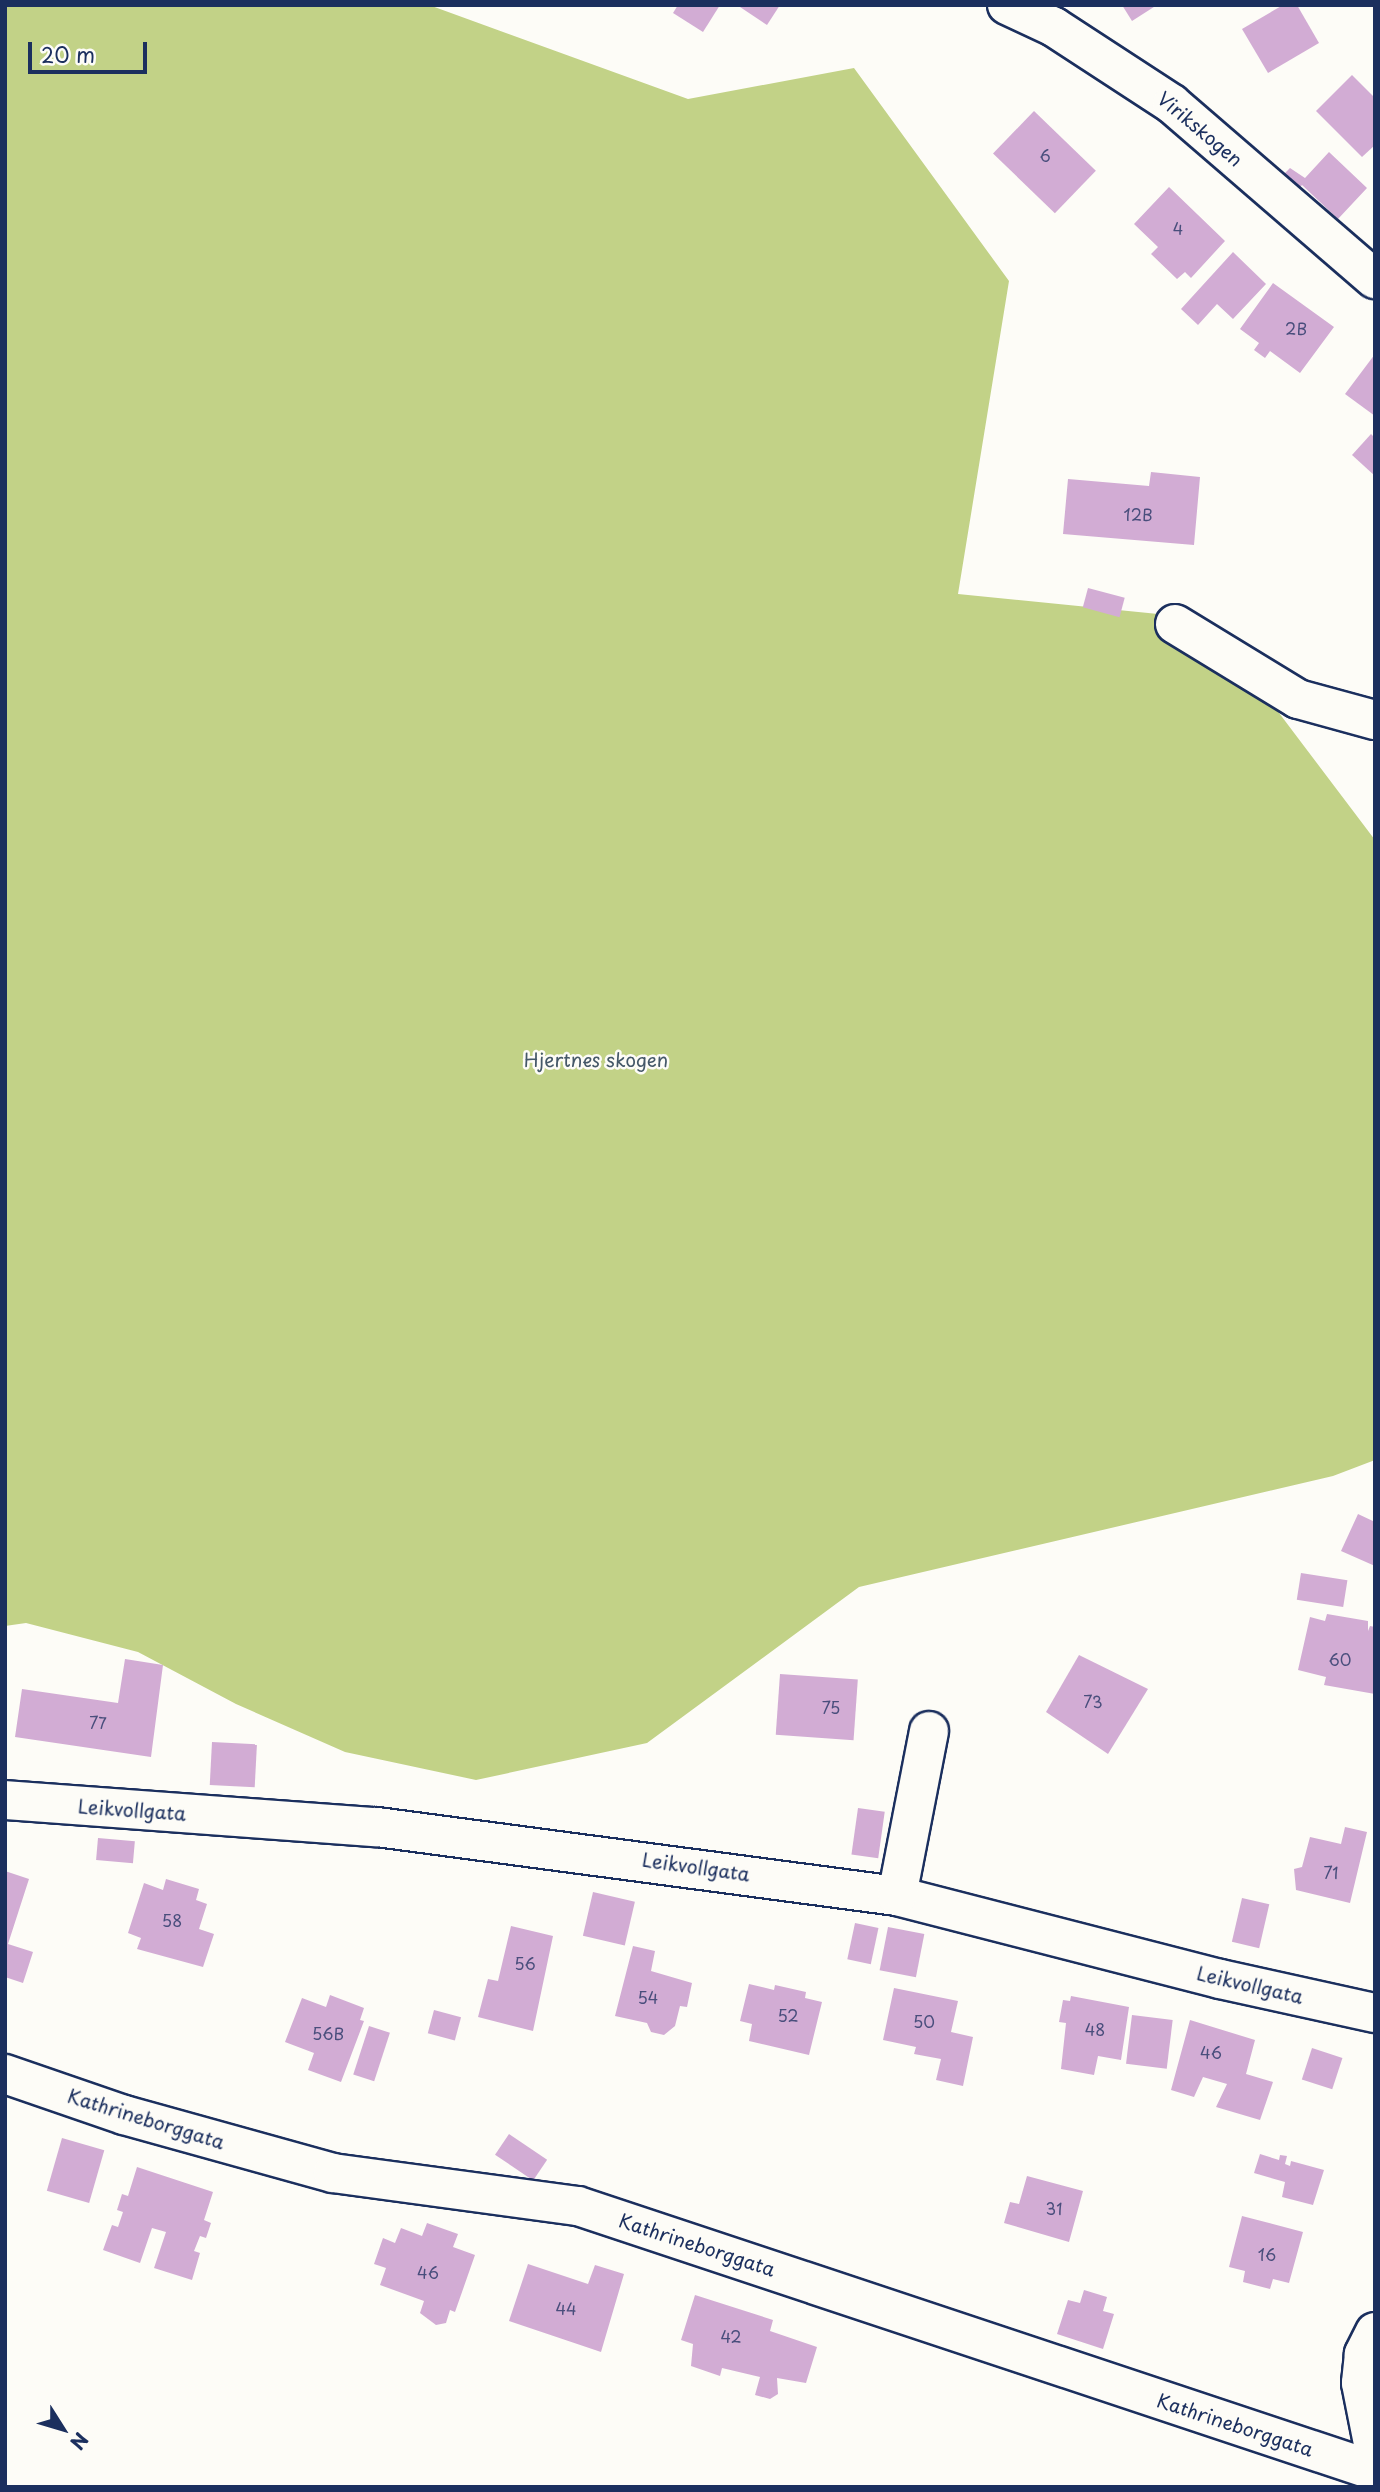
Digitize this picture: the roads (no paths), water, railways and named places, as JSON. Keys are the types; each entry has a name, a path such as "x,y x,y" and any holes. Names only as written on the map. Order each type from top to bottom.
{"street":[{"name":"Virikskogen","path":"1007,5 1054,27 1172,104 1375,279"},
{"path":"1175,624 1298,699 1375,720"},
{"path":"897,1896 929,1731"},
{"name":"Leikvollgata","path":"5,1800 377,1828 897,1896 1220,1979 1375,2013"},
{"name":"Kathrineborggata","path":"5,2074 124,2115 333,2173 578,2206 1375,2472"},
{"path":"1375,2332 1364,2354 1361,2383 1375,2454"}],"park label":[{"name":"Hjertnes skogen","path":"596,1060"}]}
